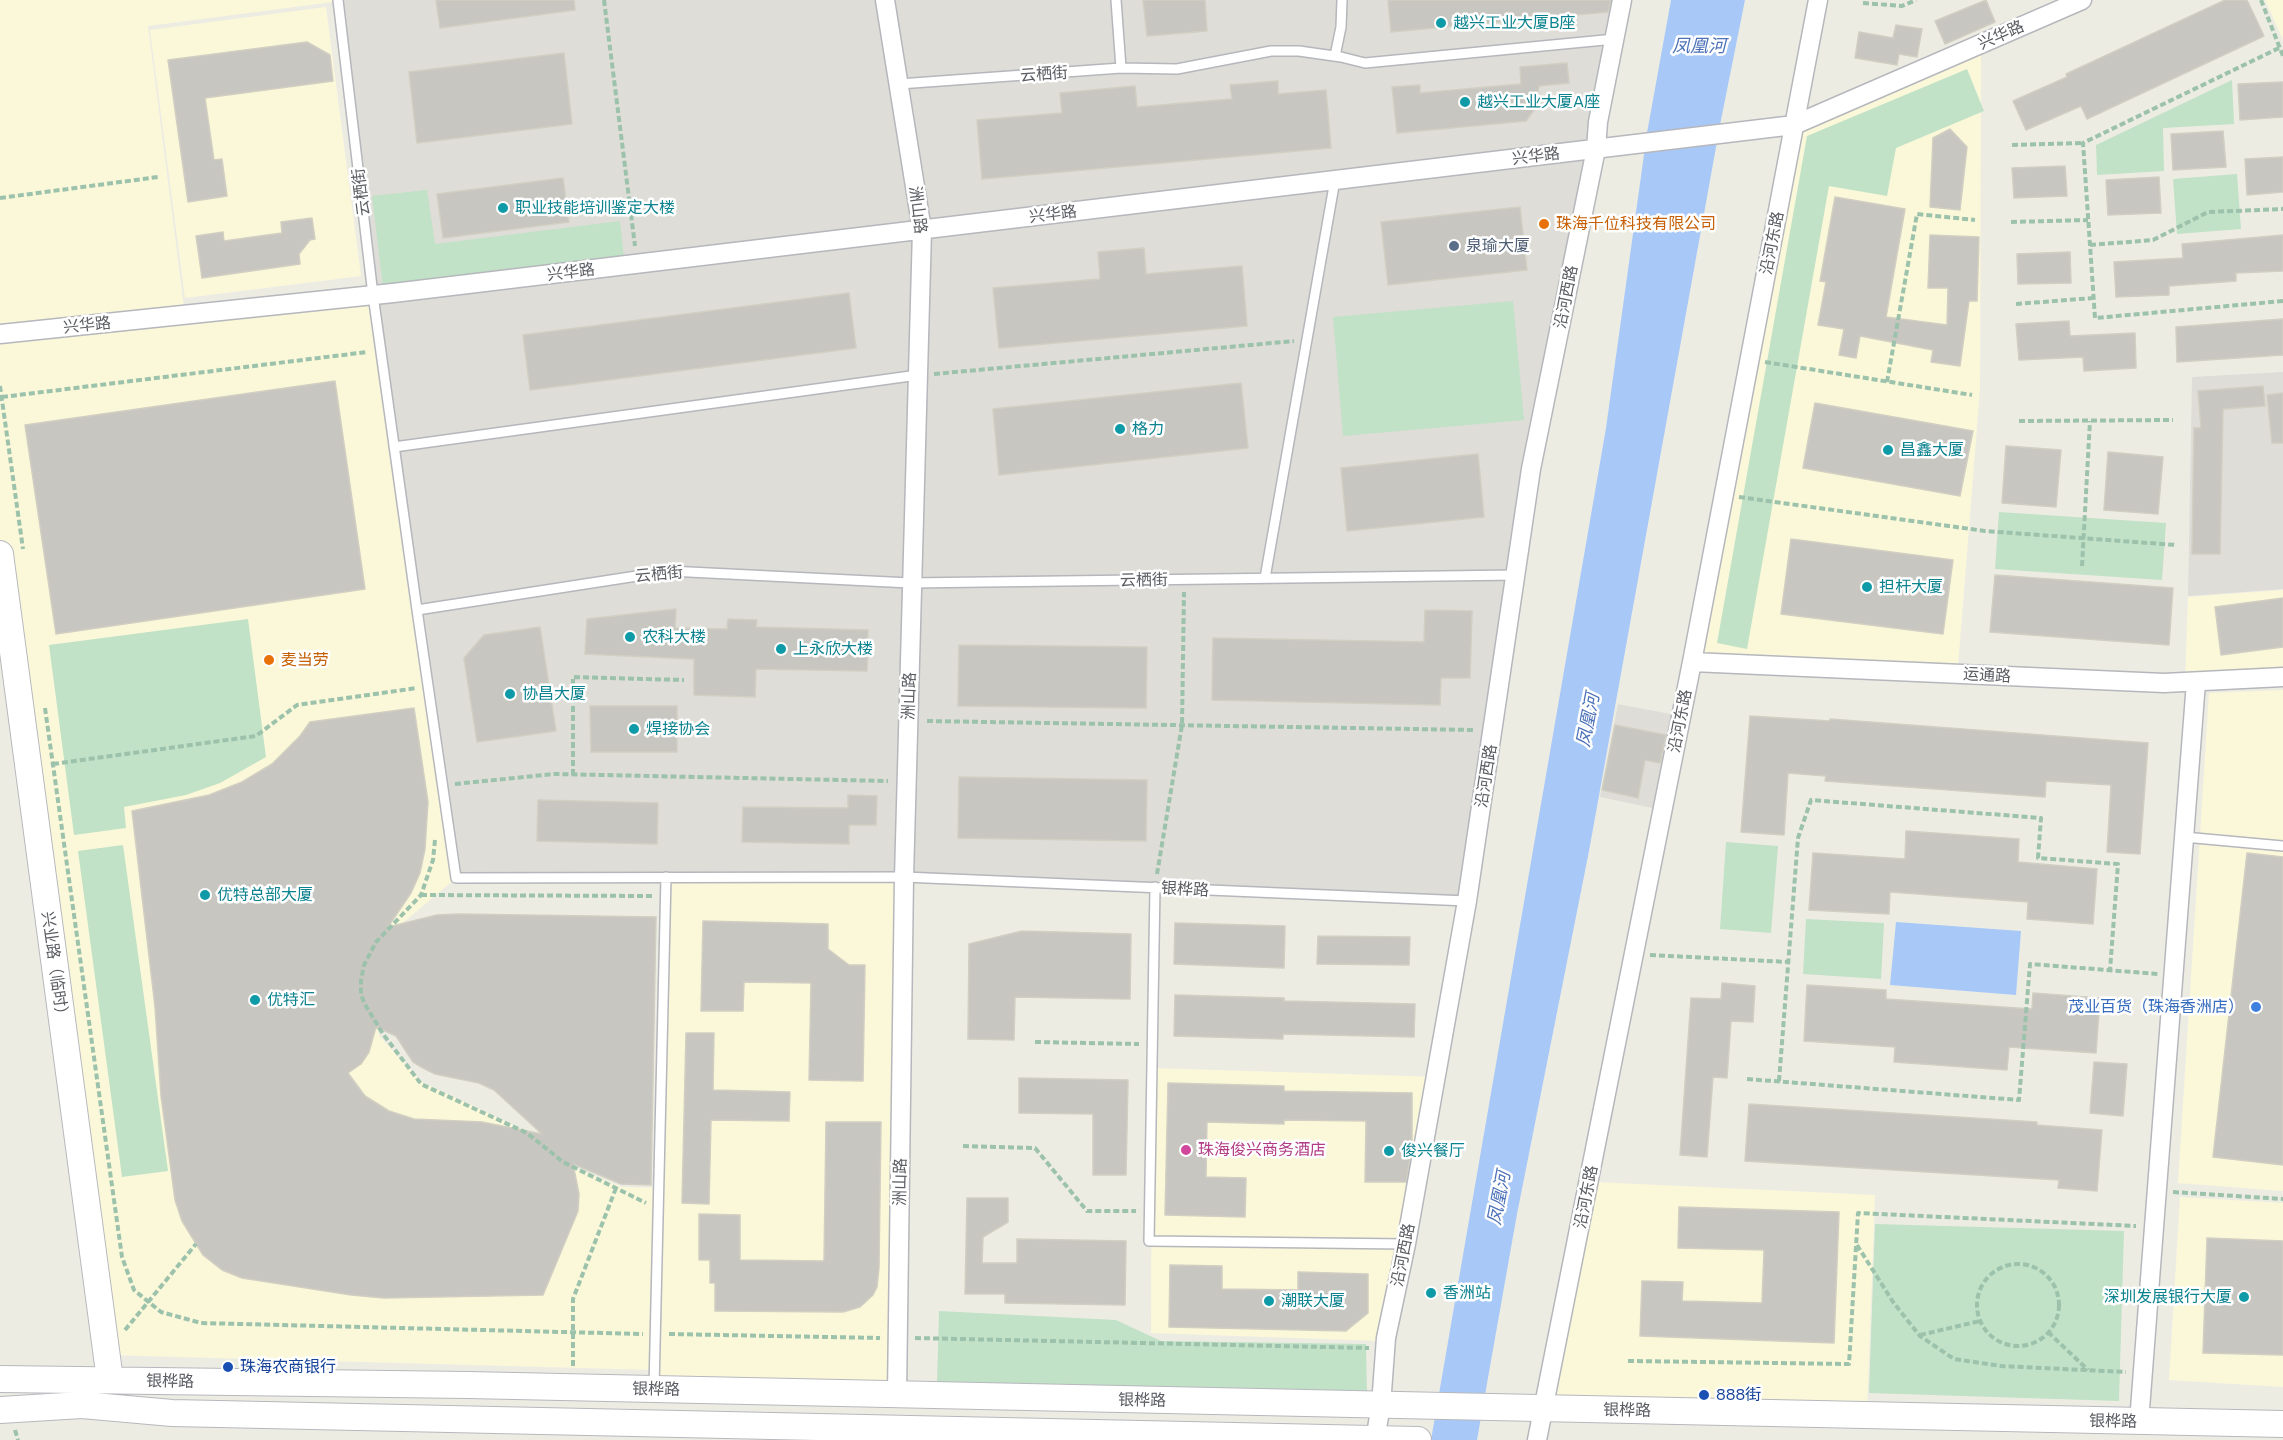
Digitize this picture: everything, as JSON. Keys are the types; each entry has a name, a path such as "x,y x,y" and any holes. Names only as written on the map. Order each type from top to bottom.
{"main road":[{"name":"兴业路（临时）","path":"12,553 110,1380"},
{"name":"银桦路","path":"0,1379 654,1389 2283,1424"},
{"name":"银桦路","path":"0,1410 82,1405 172,1413 1418,1440"}],"street":[{"name":"洲山路","path":"885,0 922,230 906,781 897,1394"},
{"name":"沿河西路","path":"1375,1440 1382,1405 1385,1348 1406,1244 1467,901 1531,469 1596,149 1598,122 1622,0"},
{"name":"沿河东路","path":"1538,1440 1692,662 1818,0"},
{"name":"兴华路","path":"0,334 373,295 1794,125 2082,0"},
{"name":"运通路","path":"1692,662 2164,683 2283,677"},
{"path":"2139,1422 2196,682"}],"lane":[{"name":"云栖街","path":"338,0 373,295 417,610 669,571 912,583 1517,575"},
{"path":"1116,0 1121,68"},
{"path":"1335,56 1341,27 1342,0"},
{"name":"云栖街","path":"899,84 1121,68 1177,69 1272,51 1299,51 1365,63 1615,39"},
{"path":"1265,578 1335,180"},
{"path":"394,447 918,375"},
{"path":"417,610 442,785"},
{"name":"银桦路","path":"442,785 456,878 904,877 1467,901"},
{"path":"2184,837 2283,846"},
{"path":"654,1389 666,877"},
{"path":"1155,887 1149,1241 1406,1244"}],"path":[{"path":"604,0 637,264"},
{"path":"1863,3 1902,6 1916,0"},
{"path":"2261,0 2283,56"},
{"path":"2012,145 2083,143 2279,48"},
{"path":"2083,143 2095,318 2283,301"},
{"path":"0,198 158,177"},
{"path":"2090,245 2153,240 2208,212 2283,209"},
{"path":"1887,382 1917,214 1975,219"},
{"path":"2011,222 2088,219"},
{"path":"2016,304 2094,298"},
{"path":"918,375 1307,339"},
{"path":"2,398 381,350"},
{"path":"1750,360 1972,395"},
{"path":"0,386 12,553"},
{"path":"2019,422 2173,420"},
{"path":"2082,566 2090,421"},
{"path":"1724,495 1985,531 2176,544"},
{"path":"1155,887 1182,725 1184,579"},
{"path":"573,775 573,677 684,680"},
{"path":"53,764 256,736 297,705 428,686"},
{"path":"417,688 419,700"},
{"path":"45,705 123,1257 134,1290 161,1312 201,1323 573,1333 1385,1348"},
{"path":"908,720 1493,731"},
{"path":"442,785 554,774 906,781"},
{"path":"1779,1081 1798,838 1811,800 2041,818 2038,858 2118,864 2110,970"},
{"path":"435,838 433,860 421,895 376,942 364,965 361,994 383,1034 421,1084 527,1133 563,1162 658,1209"},
{"path":"421,895 665,897"},
{"path":"1634,954 1789,962"},
{"path":"1747,1079 2019,1100 2030,964 2174,975"},
{"path":"1035,1042 1152,1044"},
{"path":"963,1146 1035,1148 1087,1210 1150,1211"},
{"path":"573,1388 573,1299 616,1188"},
{"path":"2157,1191 2283,1198"},
{"path":"1628,1361 1849,1364 1858,1214 2154,1227"},
{"path":"120,1337 196,1244"},
{"path":"1856,1244 1893,1302 1920,1336 1954,1359 2001,1366 2143,1372"},
{"path":"2019,1264 2037,1269 2052,1283 2058,1295 2059,1308 2048,1332 2031,1343 2011,1345 1998,1341 1987,1333 1976,1308 1983,1282 1993,1272 2005,1266 2019,1264"},
{"path":"1920,1336 1980,1321"},
{"path":"2048,1332 2088,1370"}],"shaded area":[{"path":"0,0 333,0 333,2 148,26 184,307 0,326"},
{"path":"339,0 1618,0 1467,901 904,876 456,878 374,295"},
{"path":"2265,0 2283,0 2283,40"},
{"path":"326,7 361,276 185,298 150,30"},
{"path":"1981,55 1980,389 1958,666 1703,654 1800,131"},
{"path":"373,295 456,878 367,953 364,994 380,1037 422,1082 528,1132 563,1163 622,1187 659,1188 666,878 904,877 896,1394 654,1389 654,1370 106,1355 0,551 0,334"},
{"path":"2283,372 2283,589 2188,596 2192,377"},
{"path":"2283,590 2283,677 2185,682 2188,597"},
{"path":"2283,690 2283,1191 2178,1183 2209,693"},
{"path":"1618,704 1681,716 1662,810 1600,797"},
{"path":"1152,1068 1440,1077 1380,1341 1151,1333"},
{"path":"1595,1182 1875,1195 1867,1412 1549,1404"},
{"path":"2180,1197 2283,1203 2283,1387 2169,1380"}],"green space":[{"path":"1967,69 1984,111 1896,148 1887,196 1829,186 1747,649 1717,643 1807,136"},
{"path":"2232,80 2234,124 2163,128 2164,171 2097,175 2096,145"},
{"path":"2237,174 2241,229 2177,234 2173,179"},
{"path":"427,190 435,244 620,221 624,258 383,287 372,196"},
{"path":"1513,301 1524,420 1343,436 1333,317"},
{"path":"1999,512 2166,523 2162,580 1995,569"},
{"path":"248,619 266,757 220,783 186,795 124,807 126,828 74,835 49,645"},
{"path":"1726,842 1778,846 1771,933 1720,929"},
{"path":"123,845 168,1171 122,1177 78,851"},
{"path":"1806,919 1884,923 1881,979 1803,974"},
{"path":"1875,1224 2124,1231 2119,1401 1869,1393"},
{"path":"939,1311 1116,1320 1161,1341 1366,1344 1367,1395 937,1384"}],"water":[{"name":"凤凰河","path":"1671,0 1745,0 1720,125 1589,851 1517,1214 1477,1440 1431,1440 1606,428 1647,133"},
{"path":"1896,922 2021,931 2016,995 1890,985"}],"building":[{"path":"436,0 574,0 575,10 440,28"},
{"path":"1143,0 1205,0 1207,31 1147,36"},
{"name":"越兴工业大厦B座","path":"1388,0 1611,0 1608,12 1391,32"},
{"path":"1986,0 1995,22 1945,44 1935,21"},
{"path":"2225,0 2247,0 2264,36 2087,119 2081,106 2026,130 2013,101"},
{"path":"1896,25 1922,29 1917,57 1899,54 1897,65 1855,58 1859,32 1893,38"},
{"path":"307,42 330,55 333,81 205,98 214,160 222,159 227,196 188,202 168,60"},
{"path":"564,53 572,124 417,143 409,72"},
{"name":"越兴工业大厦A座","path":"1567,63 1569,83 1539,86 1534,110 1526,121 1397,133 1392,87 1420,85 1420,93 1521,84 1520,67"},
{"path":"1278,81 1278,94 1326,90 1331,148 982,179 977,120 1062,113 1060,93 1135,86 1137,107 1232,99 1230,85"},
{"path":"2283,82 2283,117 2240,120 2238,84"},
{"path":"1950,129 1967,147 1960,210 1930,207 1933,138"},
{"path":"2223,131 2226,167 2173,170 2171,134"},
{"path":"2283,157 2283,192 2247,195 2245,159"},
{"path":"2065,166 2067,196 2014,198 2012,168"},
{"path":"2159,177 2161,213 2108,215 2106,180"},
{"name":"职业技能培训鉴定大楼","path":"563,178 569,222 443,238 437,194"},
{"path":"1835,197 1905,209 1886,317 1947,325 1948,288 1928,288 1930,235 1979,237 1977,301 1969,301 1960,366 1931,362 1933,350 1860,336 1856,358 1839,355 1844,329 1818,325 1826,282 1820,281"},
{"name":"泉瑜大厦","path":"1520,207 1527,270 1388,285 1381,222"},
{"path":"312,218 315,239 310,240 299,254 300,264 202,278 196,236 223,232 224,241 282,233 281,222"},
{"path":"2283,235 2283,271 2236,273 2236,281 2169,286 2169,295 2116,297 2114,262 2183,258 2182,244"},
{"path":"1144,248 1146,274 1242,266 1247,326 999,348 993,288 1100,279 1098,252"},
{"path":"2070,252 2071,283 2018,284 2017,254"},
{"path":"849,293 856,348 530,390 523,335"},
{"path":"2283,319 2283,355 2177,362 2176,327"},
{"path":"2069,321 2070,336 2135,333 2136,368 2084,371 2083,357 2019,360 2016,324"},
{"path":"335,381 365,589 56,634 25,425"},
{"name":"格力","path":"1241,383 1248,448 999,475 993,409"},
{"path":"2263,386 2265,406 2223,409 2220,554 2192,554 2194,428 2201,428 2198,391"},
{"path":"2283,393 2283,443 2272,443 2267,395"},
{"name":"昌鑫大厦","path":"1815,403 1973,431 1960,496 1803,468"},
{"path":"2006,446 2061,450 2056,507 2002,503"},
{"path":"2108,452 2163,457 2158,514 2104,510"},
{"path":"1478,454 1484,517 1347,531 1341,468"},
{"name":"担杆大厦","path":"1791,539 1953,560 1943,634 1781,614"},
{"path":"1995,575 2173,588 2169,645 1990,632"},
{"path":"2283,598 2283,647 2221,655 2215,607"},
{"name":"上永欣大楼","path":"676,609 675,628 727,629 728,619 757,620 756,627 868,630 867,671 756,669 755,697 694,695 694,659 585,654 587,619"},
{"path":"1425,610 1472,611 1470,678 1441,678 1440,705 1212,700 1213,638 1424,642"},
{"name":"协昌大厦","path":"540,627 556,731 477,742 464,658 484,635"},
{"path":"959,645 1147,647 1146,708 958,706"},
{"name":"焊接协会","path":"590,706 677,706 677,752 591,752"},
{"name":"优特汇","path":"414,708 428,802 425,849 420,873 411,893 388,927 437,915 459,914 656,917 651,1185 621,1184 573,1164 579,1194 578,1211 543,1295 384,1298 242,1278 222,1270 203,1255 182,1221 175,1200 161,1096 155,1007 132,811 209,795 242,782 272,764 300,736 310,722","holes":["376,1027 396,1036 413,1062 435,1074 479,1083 494,1090 542,1134 482,1122 414,1119 389,1111 365,1096 348,1073 361,1064 369,1052"]},
{"path":"1750,716 1830,721 1830,719 2148,743 2140,854 2107,852 2111,785 2046,781 2045,797 1825,781 1826,776 1788,773 1784,835 1741,832"},
{"path":"1615,725 1666,735 1660,763 1645,760 1638,798 1602,790"},
{"path":"959,777 1147,780 1146,841 958,838"},
{"path":"848,795 877,796 876,825 849,825 849,844 742,842 743,807 848,808"},
{"path":"538,800 658,803 657,844 537,841"},
{"path":"1906,831 2019,839 2018,862 2097,869 2093,924 2027,919 2028,902 1890,892 1889,914 1809,910 1813,853 1905,859"},
{"name":"茂业百货（珠海香洲店）","path":"2247,853 2283,857 2283,1165 2213,1157"},
{"path":"703,921 828,924 828,949 849,965 865,965 863,1081 809,1080 811,983 744,982 743,1011 701,1011"},
{"path":"1175,923 1285,926 1284,968 1174,964"},
{"path":"1022,931 1131,934 1130,999 1015,997 1014,1040 968,1039 969,944"},
{"path":"1318,936 1410,937 1409,965 1317,964"},
{"path":"1722,983 1755,986 1753,1022 1731,1021 1727,1078 1713,1077 1707,1157 1680,1155 1691,998 1721,999"},
{"path":"1807,985 1886,990 1886,999 2032,1009 2033,993 2100,998 2096,1053 2009,1047 2007,1070 1894,1062 1895,1047 1804,1041"},
{"path":"1175,995 1284,998 1284,1001 1415,1004 1414,1037 1283,1034 1283,1039 1174,1036"},
{"path":"686,1033 714,1033 713,1090 790,1092 789,1121 711,1120 709,1204 682,1203"},
{"path":"2094,1062 2127,1064 2123,1116 2090,1113"},
{"path":"1019,1078 1128,1080 1126,1175 1093,1175 1093,1114 1019,1113"},
{"name":"珠海俊兴商务酒店","path":"1168,1083 1284,1086 1284,1091 1412,1093 1412,1146 1406,1182 1365,1182 1366,1121 1284,1120 1284,1124 1207,1122 1206,1177 1246,1178 1245,1217 1165,1215"},
{"path":"1749,1104 2037,1122 2037,1125 2102,1130 2097,1191 2058,1188 2059,1180 1745,1161"},
{"path":"826,1122 881,1122 879,1268 877,1287 873,1295 860,1307 843,1312 715,1311 715,1283 710,1283 710,1260 699,1260 699,1214 740,1215 740,1260 824,1261"},
{"path":"967,1198 1008,1198 1008,1222 983,1237 982,1263 1017,1263 1017,1239 1126,1241 1125,1305 1005,1303 1005,1294 965,1294"},
{"path":"1679,1207 1839,1212 1834,1343 1640,1336 1642,1281 1683,1282 1682,1301 1762,1303 1764,1250 1678,1248"},
{"name":"深圳发展银行大厦","path":"2207,1238 2283,1241 2283,1355 2203,1353"},
{"name":"潮联大厦","path":"1170,1265 1222,1266 1222,1289 1298,1290 1298,1272 1368,1274 1368,1313 1346,1331 1169,1327"}],"place":[{"name":"越兴工业大厦B座","path":"1441,23"},
{"name":"越兴工业大厦A座","path":"1465,102"},
{"name":"职业技能培训鉴定大楼","path":"503,208"},
{"name":"珠海千位科技有限公司","path":"1544,224"},
{"name":"泉瑜大厦","path":"1454,246"},
{"name":"格力","path":"1120,429"},
{"name":"昌鑫大厦","path":"1888,450"},
{"name":"担杆大厦","path":"1867,587"},
{"name":"农科大楼","path":"630,637"},
{"name":"上永欣大楼","path":"781,649"},
{"name":"麦当劳","path":"269,660"},
{"name":"协昌大厦","path":"510,694"},
{"name":"焊接协会","path":"634,729"},
{"name":"优特总部大厦","path":"205,895"},
{"name":"优特汇","path":"255,1000"},
{"name":"茂业百货（珠海香洲店）","path":"2256,1007"},
{"name":"珠海俊兴商务酒店","path":"1186,1150"},
{"name":"俊兴餐厅","path":"1389,1151"},
{"name":"香洲站","path":"1431,1293"},
{"name":"深圳发展银行大厦","path":"2244,1297"},
{"name":"潮联大厦","path":"1269,1301"},
{"name":"珠海农商银行","path":"228,1367"},
{"name":"888街","path":"1704,1395"}]}
